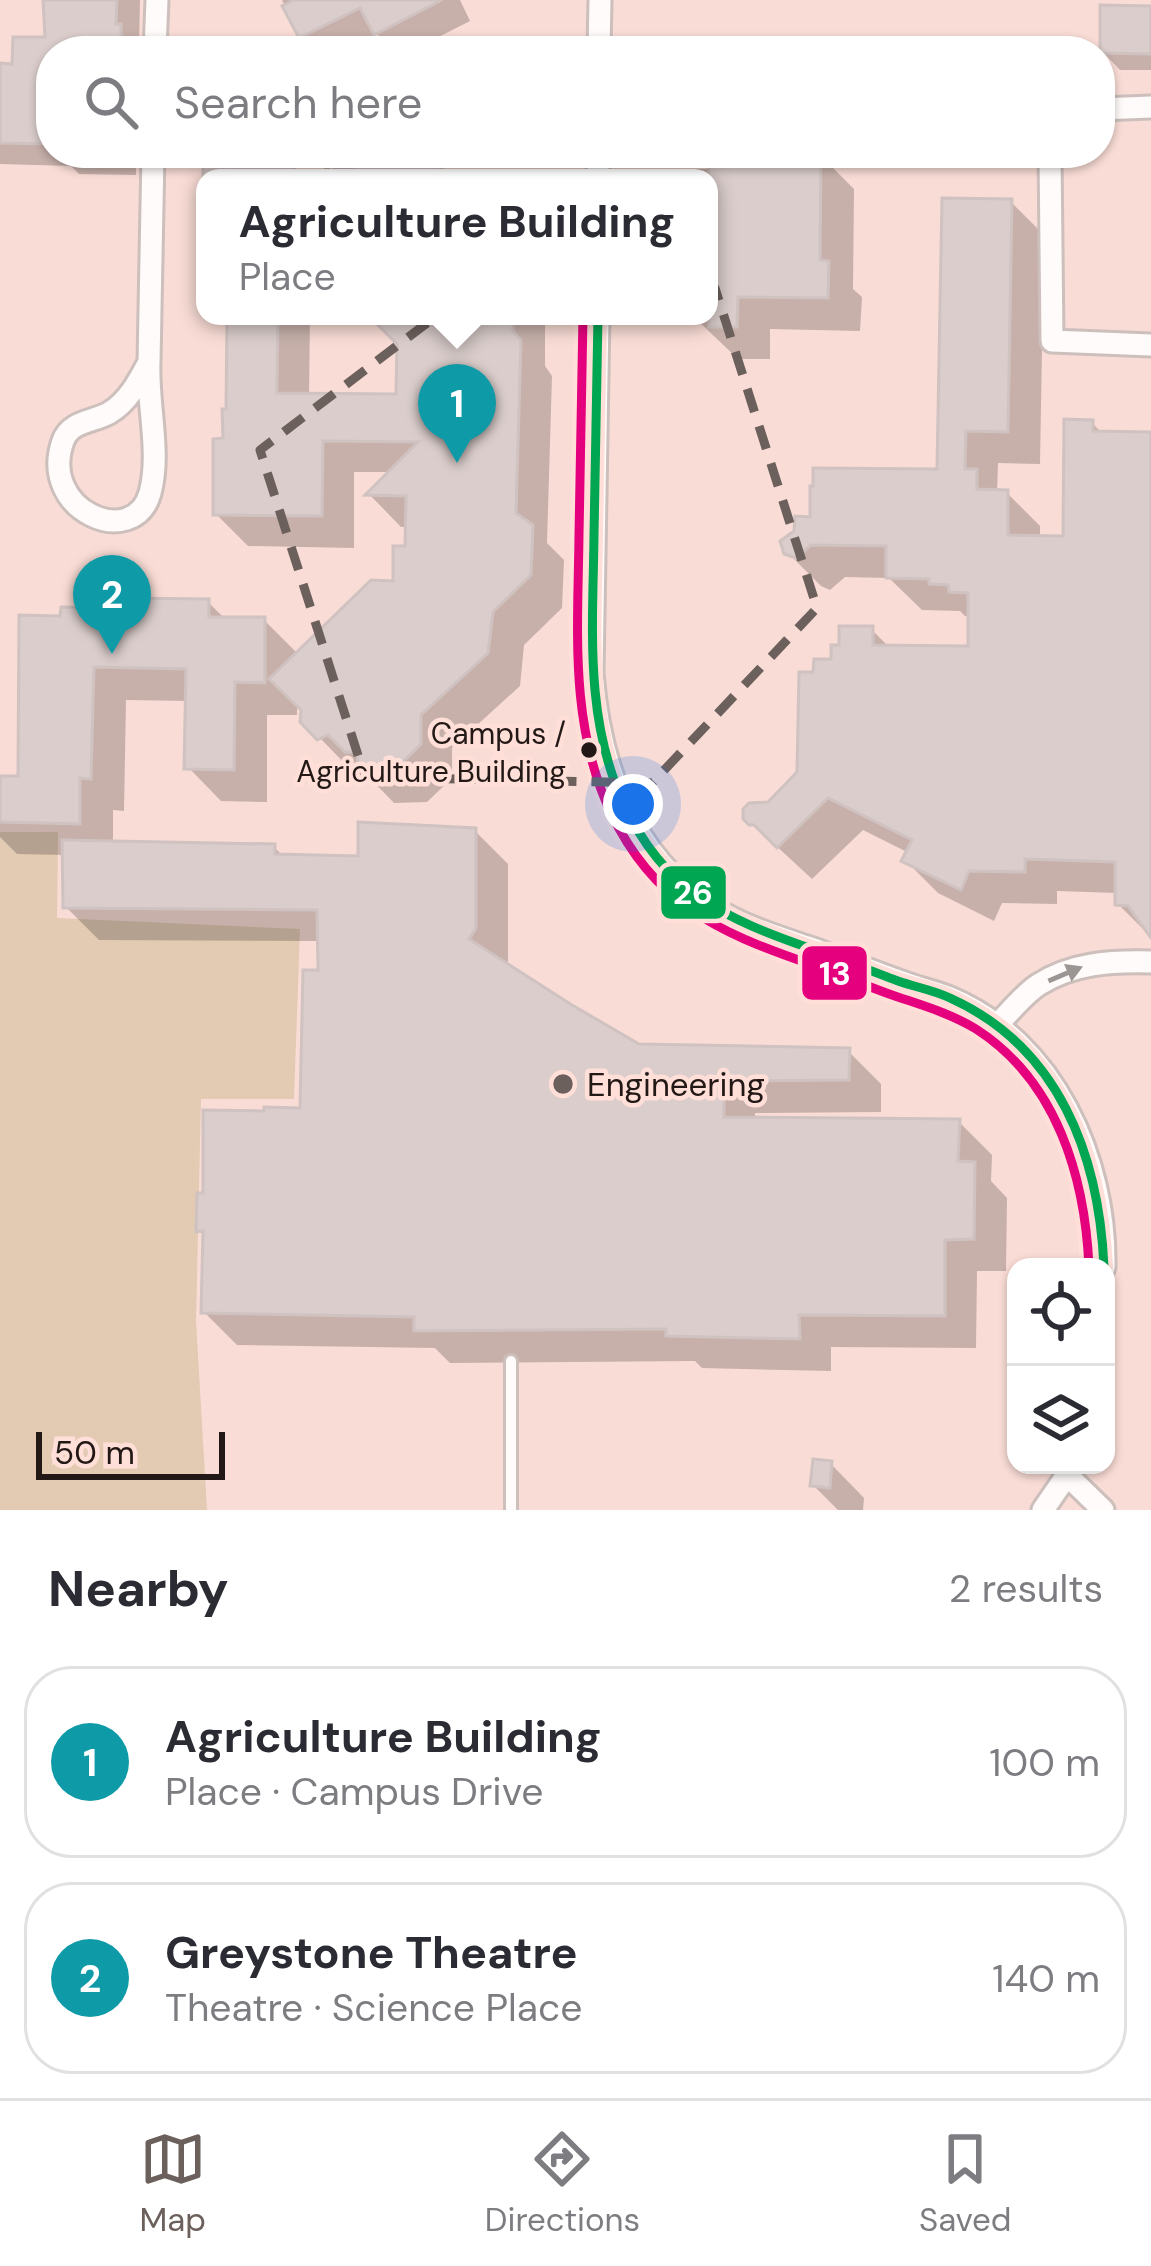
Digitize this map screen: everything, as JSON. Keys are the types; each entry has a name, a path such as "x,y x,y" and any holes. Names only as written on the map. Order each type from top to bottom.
{"street":[{"path":"156,36 157,0"},
{"path":"599,36 600,0"},
{"path":"1115,108 1151,107"},
{"path":"152,431 124,414 108,414 70,430 62,442 61,482 76,506 97,519 110,520 131,516 146,504 153,469 152,431 148,386 153,168"},
{"path":"1050,168 1052,340 1151,345"},
{"path":"598,325 592,673 598,728 622,803 671,874 708,905 765,933 956,1001 1021,1048 1050,1081 1079,1134 1097,1185 1103,1258"},
{"path":"108,414 135,389 149,362"},
{"path":"996,1026 1036,986 1073,968 1151,962"},
{"path":"1043,1510 1066,1474"},
{"path":"1072,1474 1103,1510"}],"lane":[{"path":"511,1361 511,1510"}],"highlighted area":[{"path":"511,259 715,288 817,608 652,783 365,777 260,450"}],"shaded area":[{"path":"0,0 1151,0 1151,1510 0,1510"},
{"path":"0,832 58,832 57,918 300,929 294,1099 201,1099 196,1321 207,1510 0,1510"}],"building":[{"path":"43,0 117,0 116,24 121,24 122,36 45,36"},
{"path":"294,0 442,0 374,35 360,8 298,36 282,6"},
{"path":"1100,5 1151,6 1151,54 1115,53 1115,36 1100,36"},
{"path":"13,37 36,37 36,144 0,143 0,63 12,64"},
{"path":"293,168 294,169 203,169"},
{"path":"441,168 442,169 349,169"},
{"path":"821,168 820,260 829,261 828,298 738,297 737,327 709,327 718,325 718,169 709,169"},
{"path":"942,198 1012,199 1008,432 966,431 965,469 977,469 977,489 1008,490 1008,535 1063,536 1064,419 1093,420 1093,431 1151,432 1151,938 1128,906 1115,905 1115,862 1025,859 1025,872 969,871 961,890 901,861 912,840 828,798 777,848 743,819 749,803 768,802 797,772 799,672 813,672 814,659 831,659 831,645 839,645 839,626 873,626 873,645 968,646 968,593 949,592 948,585 929,584 929,579 886,578 886,546 811,545 796,558 784,554 780,541 794,531 795,516 810,517 813,468 937,469"},
{"path":"227,325 278,325 277,393 396,394 397,344 378,325 513,325 521,340 516,513 533,525 531,575 493,612 488,653 421,715 421,744 394,771 359,772 357,752 345,752 328,735 317,740 300,722 301,710 269,679 371,580 393,581 393,546 405,546 406,496 365,495 418,442 323,441 322,516 213,515 213,439 223,438 222,409 226,409"},
{"path":"120,598 209,599 209,617 265,617 265,683 235,682 234,770 184,769 186,669 94,667 91,779 80,778 80,824 0,822 0,776 18,776 19,615 60,616 61,607 119,608"},
{"name":"Engineering","path":"358,822 476,828 476,928 469,939 639,1044 850,1048 849,1080 724,1081 724,1117 960,1119 958,1161 975,1162 974,1239 945,1240 945,1316 799,1315 800,1339 666,1336 666,1329 414,1331 414,1317 201,1313 203,1231 196,1232 197,1193 203,1193 203,1110 300,1108 303,970 318,970 317,910 63,908 62,840 275,844 275,854 358,856"},
{"path":"813,1459 832,1461 830,1488 810,1486"}],"transit line":[{"name":"13","path":"583,325 579,676 588,746 611,813 647,870 668,892 717,926 946,1014 1004,1050 1027,1075 1061,1134 1081,1199 1088,1258"},
{"name":"26","path":"598,325 594,672 611,772 640,834 678,881 725,913 950,998 988,1019 1019,1045 1045,1075 1082,1146 1103,1258"}],"place":[{"name":"Agriculture Building","path":"457,463"},
{"name":"Greystone Theatre","path":"112,654"},
{"name":"Campus / Agriculture Building","path":"589,750"},
{"name":"Engineering","path":"563,1084"}]}
